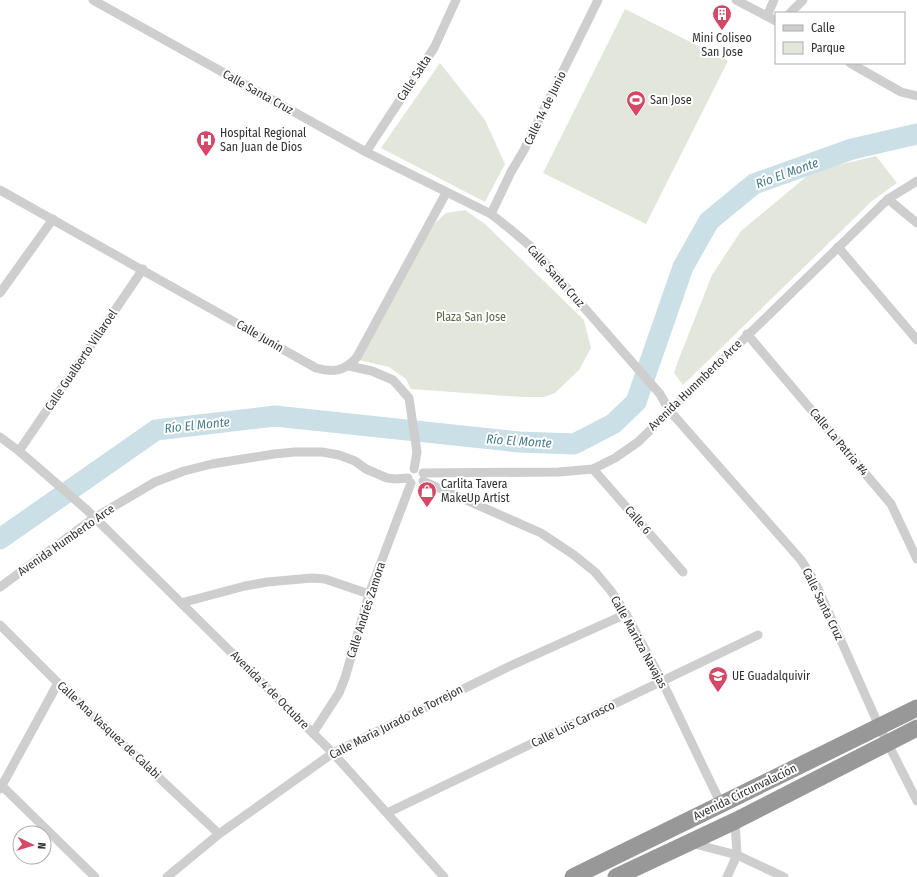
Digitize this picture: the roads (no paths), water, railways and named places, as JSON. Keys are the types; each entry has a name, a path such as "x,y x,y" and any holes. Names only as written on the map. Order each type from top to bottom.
{"highway":[{"name":"Avenida Circunvalación","path":"573,877 917,708"},
{"name":"Avenida Circunvalación","path":"616,877 735,821 917,728"}],"street":[{"name":"Calle Santa Cruz","path":"93,0 366,152 491,214 510,228 530,246 660,394 670,410 801,560 815,582 879,726 917,801"},
{"name":"Calle Salta","path":"366,152 434,48 456,0"},
{"name":"Calle 14 de Junio","path":"491,214 510,172 524,150 598,0"},
{"path":"736,0 775,20"},
{"path":"767,16 774,0"},
{"path":"791,12 803,0"},
{"path":"852,64 902,92 917,96"},
{"name":"Avenida Hummberto Arce","path":"423,477 559,472 593,469 615,458 638,442 747,334 888,199 917,181"},
{"name":"Calle Junin","path":"0,190 143,269 316,368 326,371 336,371 349,366"},
{"path":"414,469 419,469 423,477 419,484 409,481 410,471 414,469 417,452 412,410 409,398 393,380 372,371 349,366 357,356 446,193"},
{"path":"888,199 917,223"},
{"path":"0,293 53,219"},
{"path":"838,247 917,340"},
{"name":"Calle Gualberto Villaroel","path":"19,451 143,269"},
{"name":"Calle La Patria #4","path":"747,334 892,504 917,559"},
{"name":"Avenida 4 de Octubre","path":"0,437 34,463 91,514 333,752 444,877"},
{"name":"Avenida Humberto Arce","path":"0,587 91,514 155,482 184,471 212,464 274,454 322,452 339,455 387,478 409,481"},
{"name":"Calle 6","path":"593,469 683,572"},
{"name":"Calle Maritza Navajas","path":"423,477 541,533 574,555 595,572 626,614 662,681 721,804"},
{"name":"Calle Andrés Zamora","path":"313,733 338,693 345,678 369,594 409,481"},
{"path":"181,603 260,583 312,578 325,579 369,594"},
{"name":"Calle Maria Jurado de Torrejon","path":"167,877 219,834 333,752 508,667 626,614"},
{"name":"Calle Ana Vasquez de Calabi","path":"0,625 58,683 219,834"},
{"name":"Calle Luis Carrasco","path":"387,813 758,635"},
{"path":"58,683 1,787 95,877"},
{"path":"727,877 737,855 735,821"},
{"path":"690,842 737,855 784,877"}],"waterway":[{"name":"Río El Monte","path":"0,539 156,430 275,416 519,442 574,444 613,424 636,402 683,267 709,221 754,184 852,149 917,134"}],"place":[{"name":"Mini Coliseo San Jose","path":"722,31"},
{"name":"San Jose","path":"636,117"},
{"name":"Hospital Regional San Juan de Dios","path":"206,157"},
{"name":"Carlita Tavera MakeUp Artist","path":"427,508"},
{"name":"UE Guadalquivir","path":"718,693"}],"park label":[{"name":"Plaza San Jose","path":"471,317"}]}
